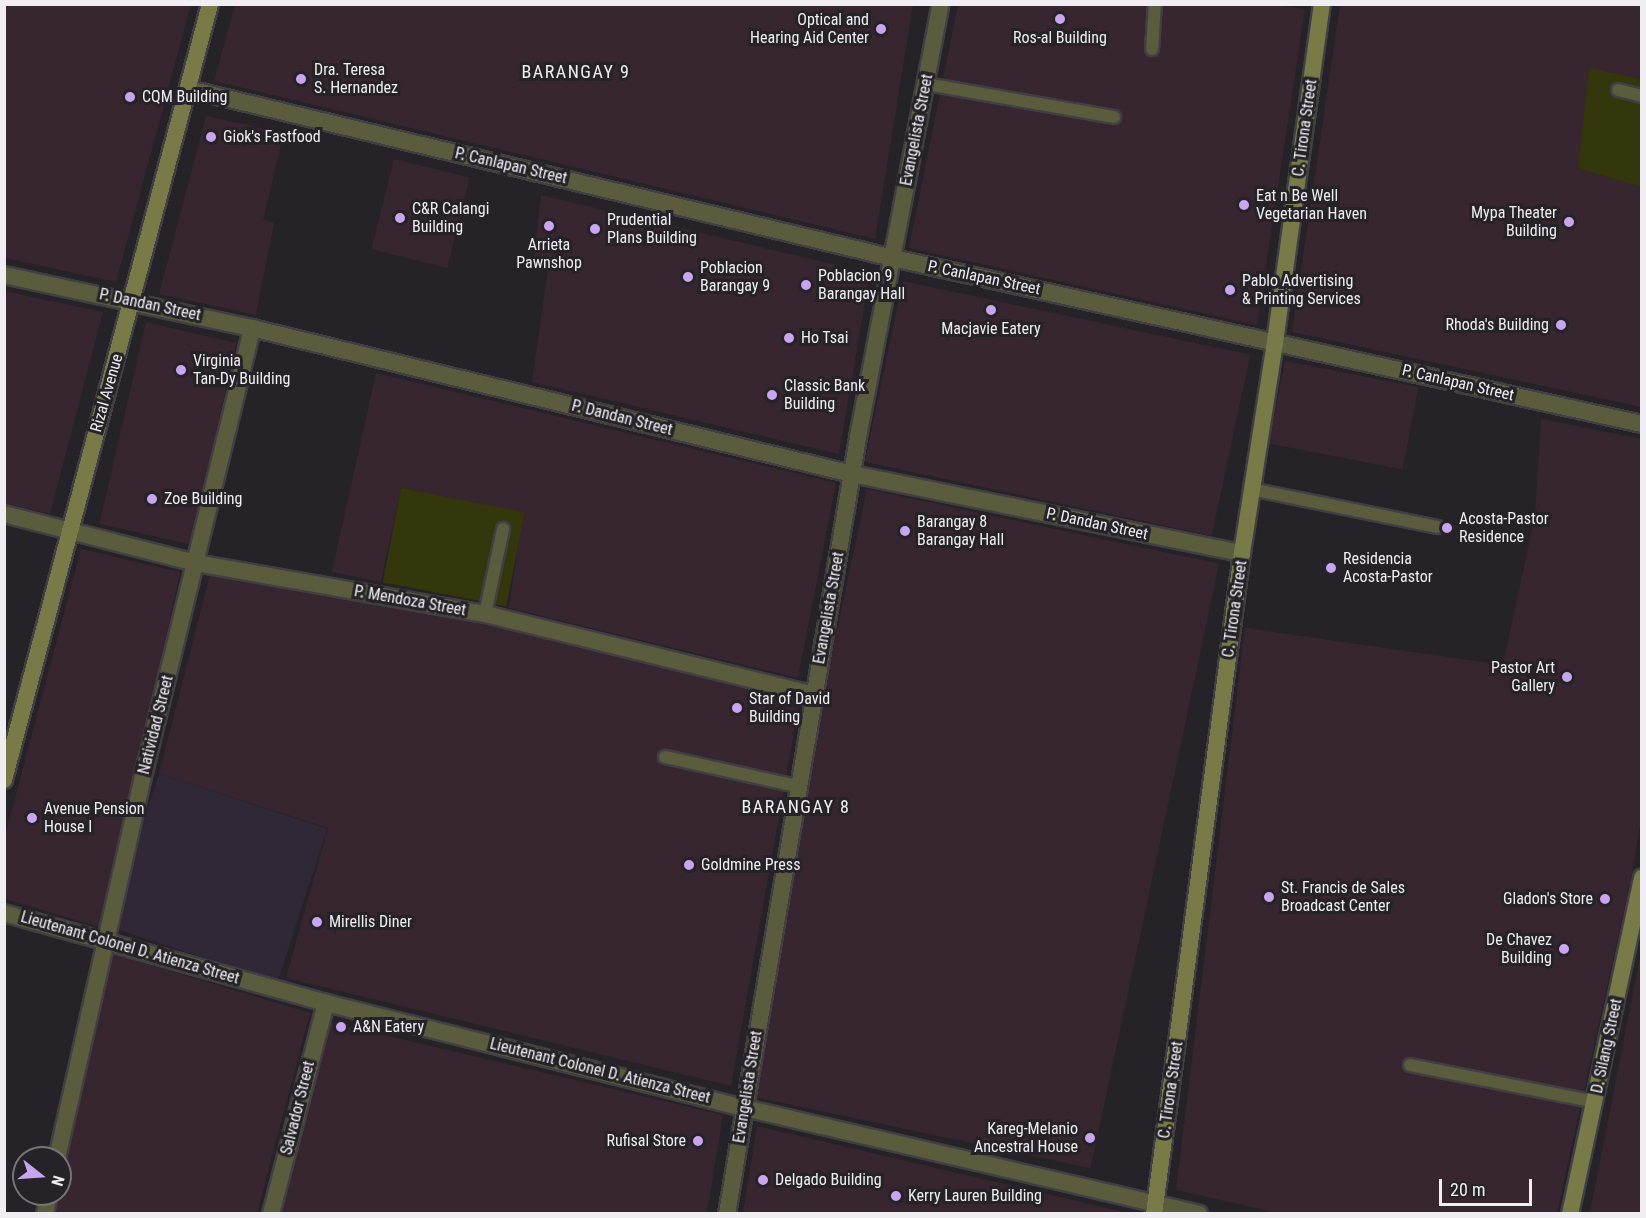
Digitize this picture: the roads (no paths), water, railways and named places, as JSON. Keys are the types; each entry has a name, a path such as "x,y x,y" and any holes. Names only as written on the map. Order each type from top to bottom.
{"main road":[{"name":"Rizal Avenue","path":"4,780 68,531 133,301 210,4"},
{"name":"C. Tirona Street","path":"1155,1209 1242,553 1275,342 1322,4"},
{"name":"D. Silang Street","path":"1570,1214 1641,878"}],"street":[{"name":"Evangelista Street","path":"727,1214 852,474 941,4"},
{"name":"P. Canlapan Street","path":"188,89 893,258 1641,424"},
{"name":"P. Dandan Street","path":"4,275 252,328 852,474 1242,553"},
{"name":"Natividad Street","path":"60,1146 145,768 252,328"},
{"name":"P. Mendoza Street","path":"4,514 196,563 485,614 814,695"},
{"name":"Lieutenant Colonel D. Atienza Street","path":"4,913 326,1003 1155,1209 1199,1214"},
{"name":"Salvador Street","path":"271,1214 326,1003"}],"lane":[{"path":"1152,48 1155,4"},
{"path":"926,84 1114,117"},
{"path":"1618,90 1641,96"},
{"path":"1251,489 1437,527"},
{"path":"485,614 503,530"},
{"path":"665,757 798,786"},
{"path":"1410,1065 1595,1102"}],"place":[{"name":"Ros-al Building","path":"1060,19"},
{"name":"Optical and Hearing Aid Center","path":"881,29"},
{"name":"Dra. Teresa S. Hernandez","path":"301,79"},
{"name":"CQM Building","path":"130,97"},
{"name":"Giok's Fastfood","path":"211,137"},
{"name":"Eat n Be Well Vegetarian Haven","path":"1244,205"},
{"name":"C&R Calangi Building","path":"400,218"},
{"name":"Mypa Theater Building","path":"1569,222"},
{"name":"Arrieta Pawnshop","path":"549,226"},
{"name":"Prudential Plans Building","path":"595,229"},
{"name":"Poblacion Barangay 9","path":"688,277"},
{"name":"Poblacion 9 Barangay Hall","path":"806,285"},
{"name":"Pablo Advertising & Printing Services","path":"1230,290"},
{"name":"Macjavie Eatery","path":"991,310"},
{"name":"Rhoda's Building","path":"1561,325"},
{"name":"Ho Tsai","path":"789,338"},
{"name":"Virginia Tan-Dy Building","path":"181,370"},
{"name":"Classic Bank Building","path":"772,395"},
{"name":"Zoe Building","path":"152,499"},
{"name":"Acosta-Pastor Residence","path":"1447,528"},
{"name":"Barangay 8 Barangay Hall","path":"905,531"},
{"name":"Residencia Acosta-Pastor","path":"1331,568"},
{"name":"Pastor Art Gallery","path":"1567,677"},
{"name":"Star of David Building","path":"737,708"},
{"name":"Avenue Pension House I","path":"32,818"},
{"name":"Goldmine Press","path":"689,865"},
{"name":"St. Francis de Sales Broadcast Center","path":"1269,897"},
{"name":"Gladon's Store","path":"1605,899"},
{"name":"Mirellis Diner","path":"317,922"},
{"name":"De Chavez Building","path":"1564,949"},
{"name":"A&N Eatery","path":"341,1027"},
{"name":"Kareg-Melanio Ancestral House","path":"1090,1138"},
{"name":"Rufisal Store","path":"698,1141"},
{"name":"Delgado Building","path":"763,1180"},
{"name":"Kerry Lauren Building","path":"896,1196"}],"district":[{"name":"BARANGAY 9","path":"576,72"},
{"name":"BARANGAY 8","path":"796,807"}]}
